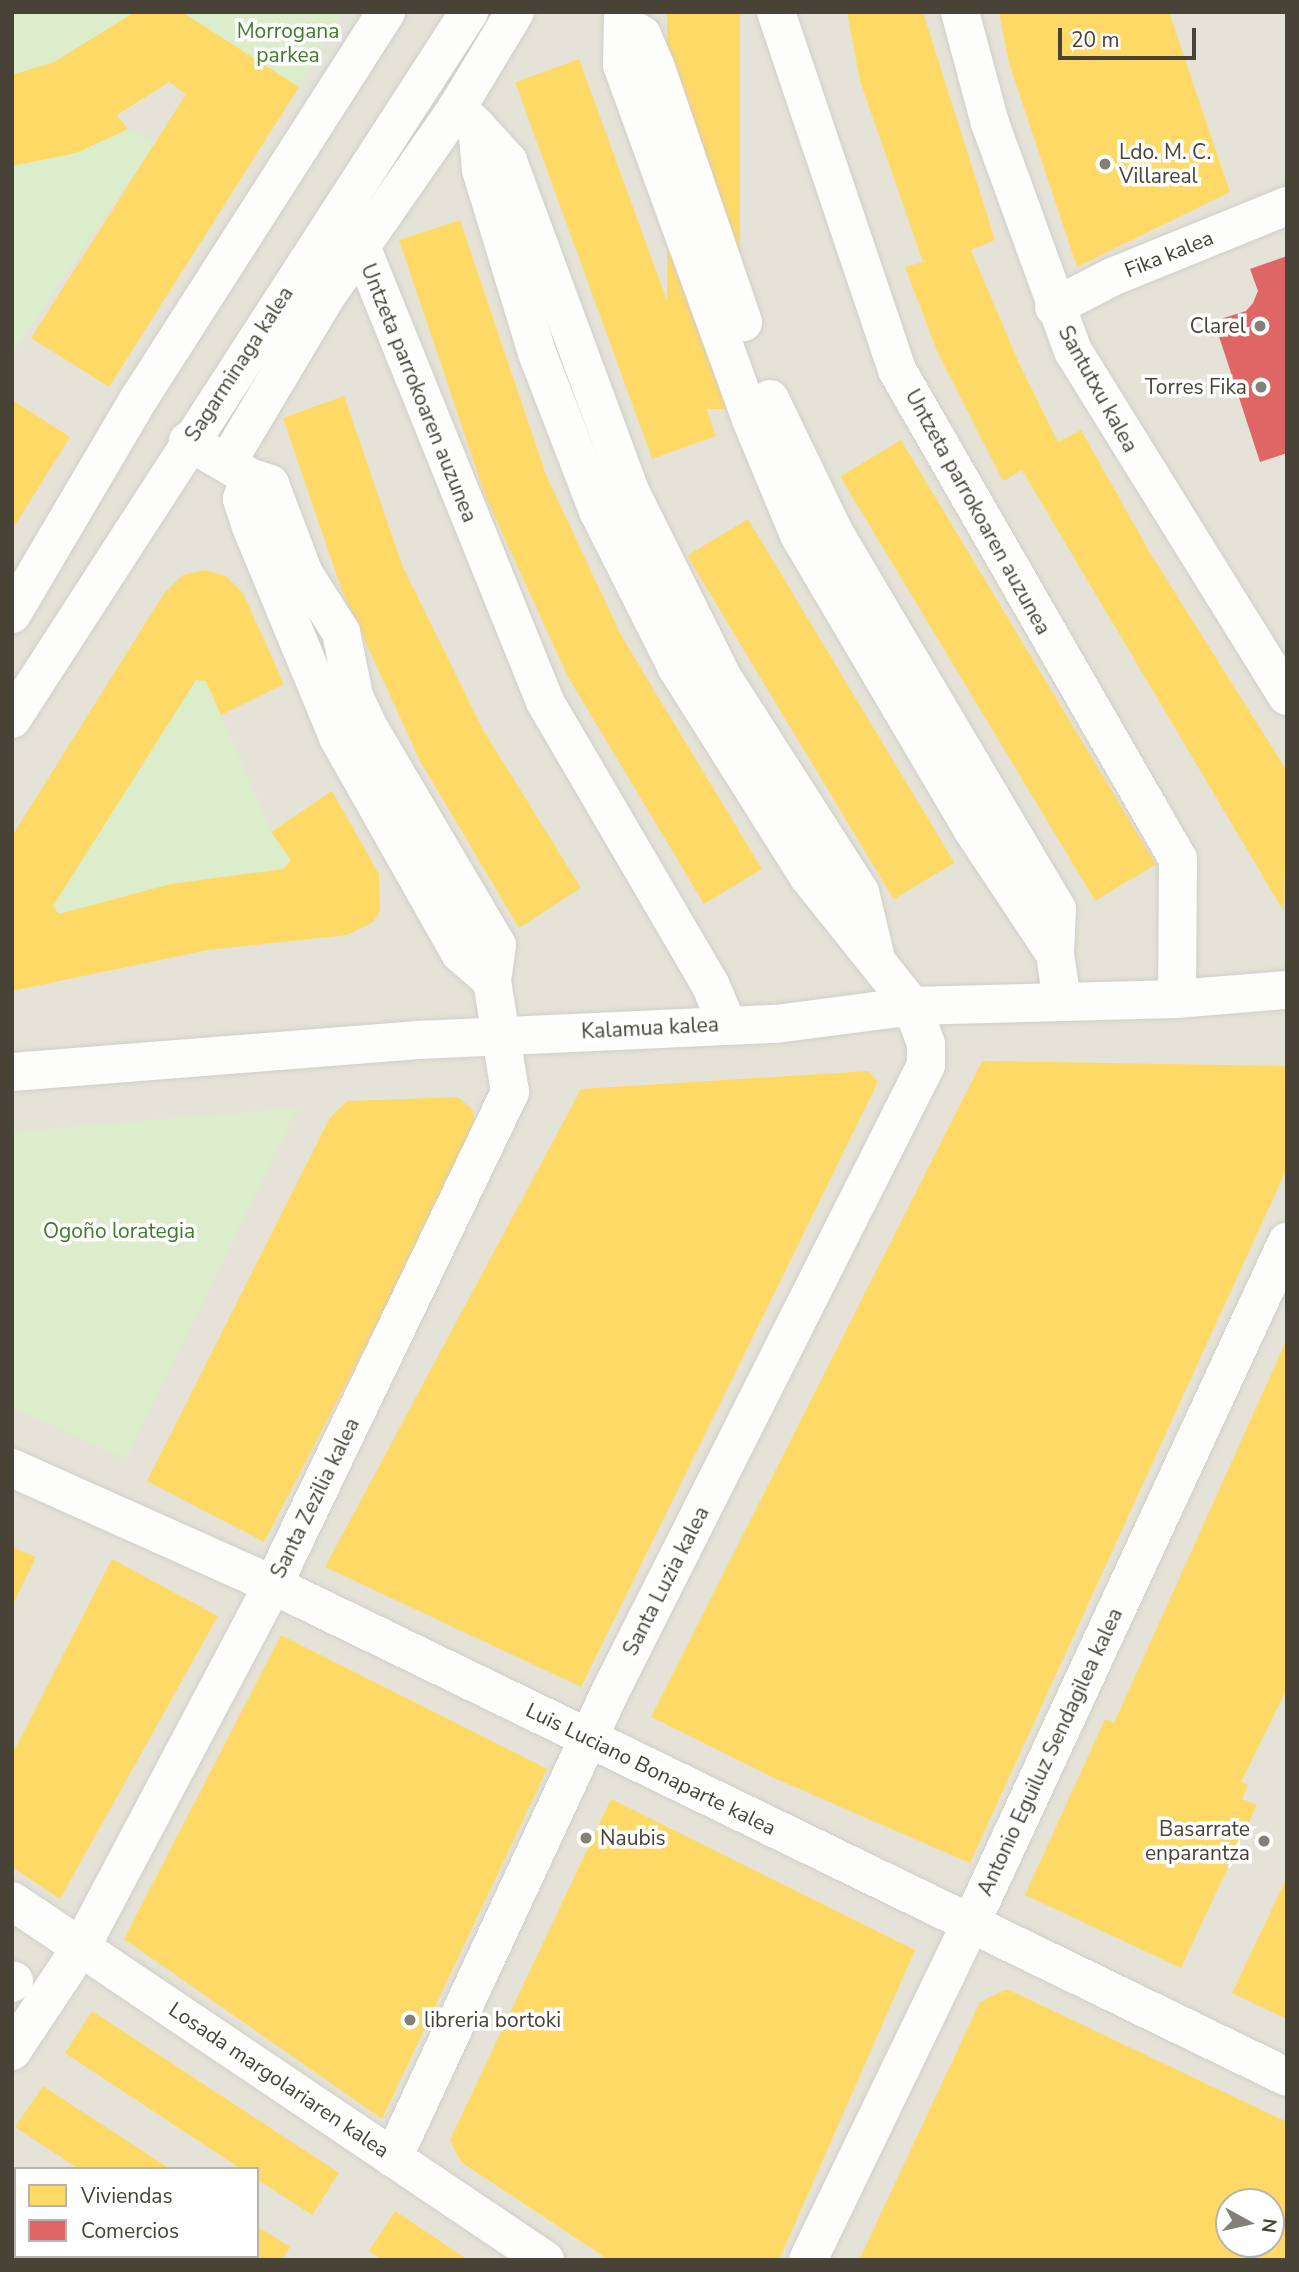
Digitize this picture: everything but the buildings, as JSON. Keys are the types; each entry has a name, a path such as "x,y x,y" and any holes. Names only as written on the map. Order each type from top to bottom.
{"street":[{"path":"12,614 140,397 386,12"},
{"name":"Sagarminaga kalea","path":"12,719 188,441 469,12"},
{"name":"Untzeta parrokoaren auzunea","path":"502,1037 492,981 460,953 338,737 251,527 242,499 238,469 361,246 467,117 515,12"},
{"name":"Untzeta parrokoaren auzunea","path":"776,12 897,370 1178,859 1177,999"},
{"name":"Santutxu kalea","path":"960,12 990,123 1054,307 1073,351 1135,456 1287,696"},
{"path":"623,18 622,65 752,422 799,535 972,829 1055,954 1062,1001"},
{"path":"467,117 537,353 598,510 677,668 808,876 847,930 875,956 912,1006"},
{"name":"Fika kalea","path":"1054,307 1112,277 1287,206"},
{"name":"Untzeta parrokoaren auzunea","path":"361,246 544,700 710,984 727,1024"},
{"path":"188,441 238,469"},
{"name":"Kalamua kalea","path":"12,1072 502,1037 727,1024 776,1024 912,1006 1177,999 1287,990"},
{"name":"Santa Luzia kalea","path":"393,2158 589,1740 926,1065 926,1044 912,1006"},
{"name":"Santa Zezilia kalea","path":"12,2051 81,1947 272,1585 510,1092 502,1037"},
{"name":"Antonio Eguiluz Sendagilea kalea","path":"808,2260 972,1921 1287,1242"},
{"name":"Luis Luciano Bonaparte kalea","path":"12,1468 272,1585 589,1740 972,1921 1287,2077"},
{"name":"Losada margolariaren kalea","path":"12,1901 545,2260"}],"shaded area":[{"path":"12,12 1287,12 1287,2260 12,2260"}],"green space":[{"path":"12,12 135,12 54,62 12,75"},
{"name":"Morrogana parkea","path":"182,12 342,12 299,87"},
{"path":"128,129 155,143 12,354 12,166 76,153"},
{"path":"196,680 206,681 271,832 291,860 283,869 59,914 53,906"},
{"name":"Ogoño lorategia","path":"297,1108 126,1459 12,1407 12,1132"}],"place":[{"name":"Ldo. M. C. Villareal","path":"1105,164"},
{"name":"Clarel","path":"1260,326"},
{"name":"Torres Fika","path":"1261,387"},
{"name":"Naubis","path":"586,1838"},
{"name":"Basarrate enparantza","path":"1264,1841"},
{"name":"libreria bortoki","path":"410,2020"}]}
